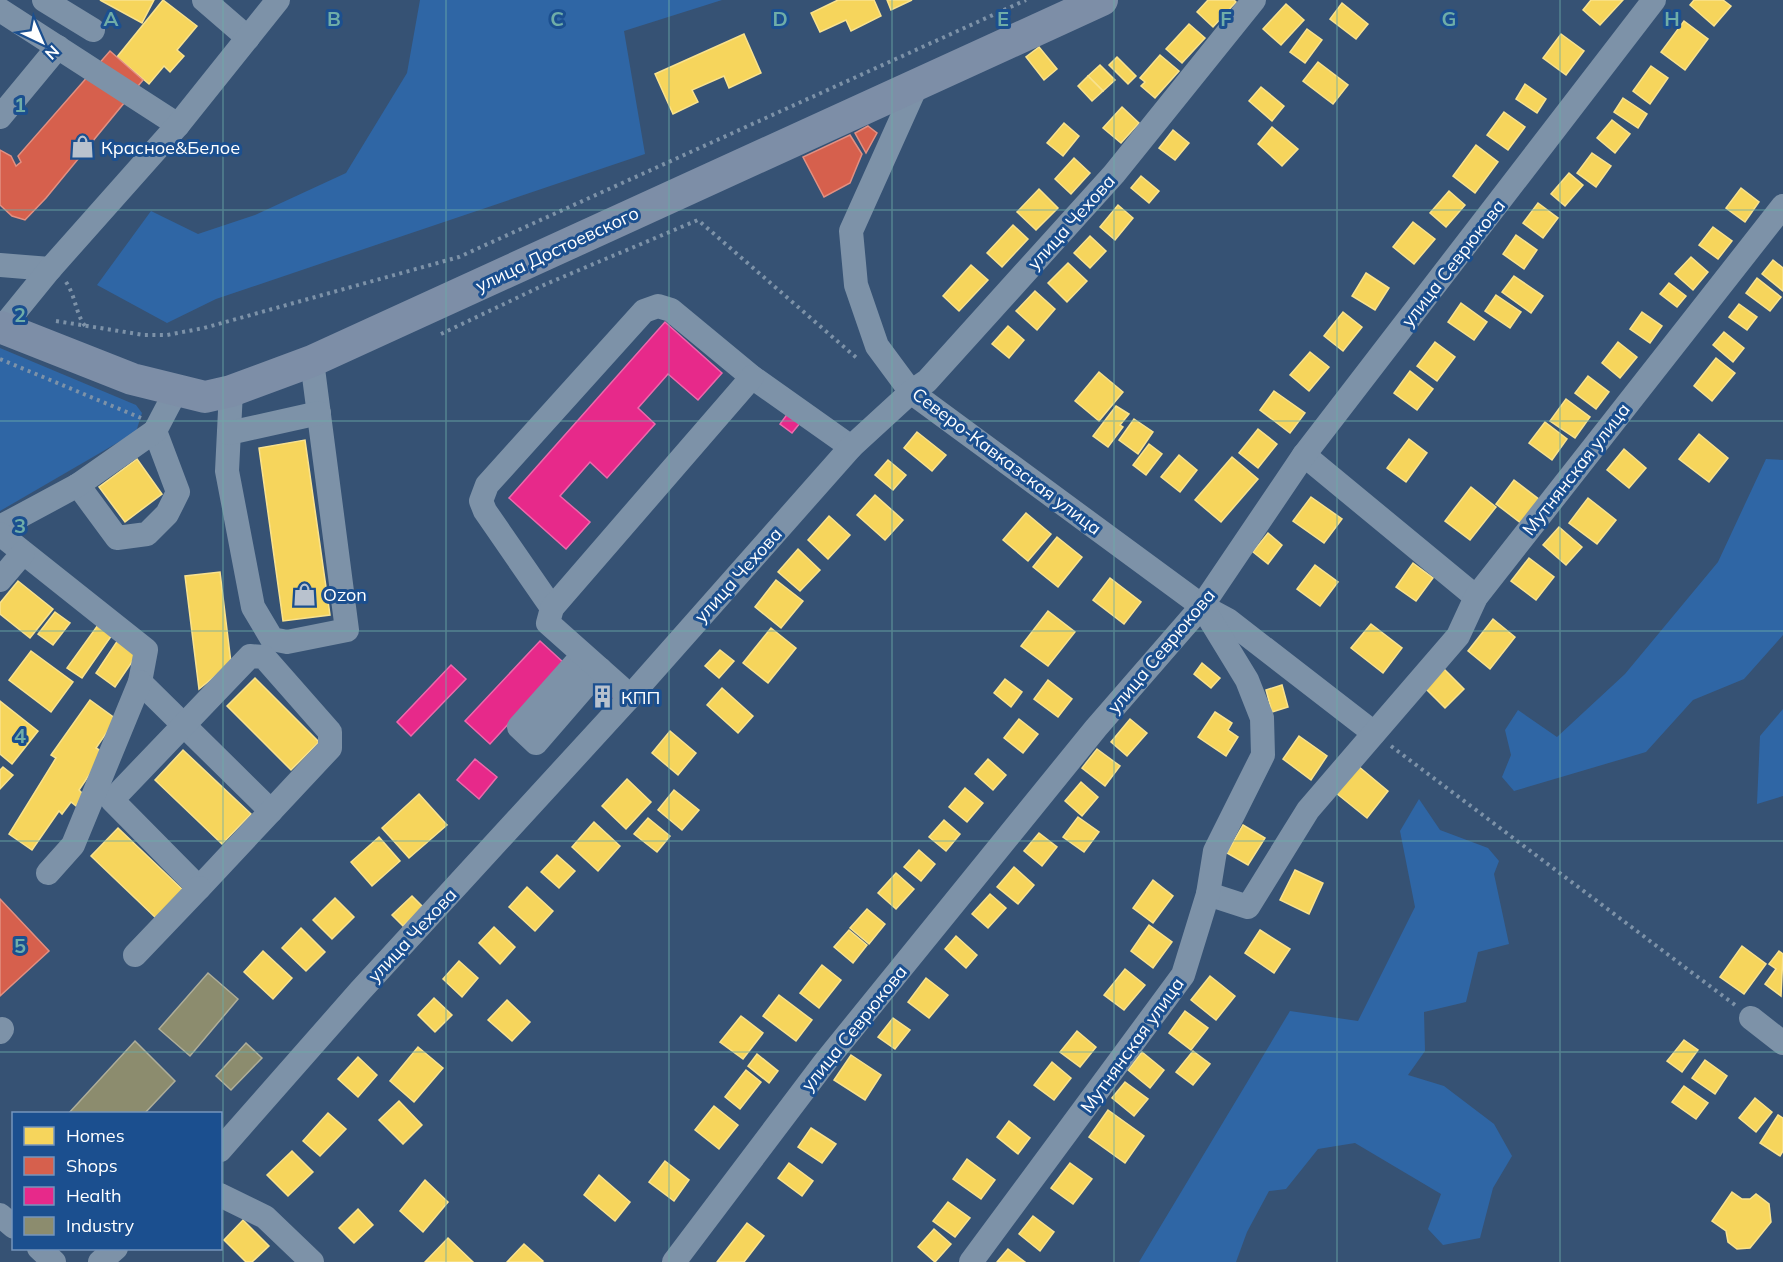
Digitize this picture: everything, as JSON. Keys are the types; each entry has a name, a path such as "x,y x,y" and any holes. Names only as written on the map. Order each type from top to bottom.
{"main road":[{"name":"улица Достоевского","path":"1,328 132,379 205,397 231,391 312,361 918,82 1102,0"}],"street":[{"path":"44,0 93,30"},
{"path":"204,0 248,38"},
{"path":"1,328 50,269 178,125 278,0"},
{"name":"улица Чехова","path":"222,1148 360,991 628,699 851,447 911,392 927,381 1114,174 1254,0"},
{"name":"улица Севрюкова","path":"674,1262 825,1062 1096,728 1202,606 1304,455 1654,0"},
{"path":"0,10 178,125"},
{"path":"0,117 58,47"},
{"name":"Северо-Кавказская улица","path":"918,82 851,231 856,285 877,346 911,392 1202,606 1228,620 1374,733"},
{"name":"Мутнянская улица","path":"1208,894 1248,907 1308,810 1458,636 1476,597 1783,207"},
{"path":"0,265 50,269"},
{"path":"552,608 485,512 481,501 488,485 644,311 658,306 671,310 752,377 851,447"},
{"path":"231,391 227,471 253,607 262,626 272,639 287,642 347,630 312,361"},
{"path":"628,699 620,687 548,623 552,608 752,377"},
{"path":"0,527 78,485 157,428 176,391"},
{"path":"229,433 319,413"},
{"path":"78,485 117,538 147,534 167,514 178,492 157,428"},
{"path":"1304,455 1476,597"},
{"path":"0,534 146,650 140,682 73,845 48,873"},
{"path":"0,580 24,553"},
{"name":"Мутнянская улица","path":"971,1262 1183,975 1208,894 1215,851 1263,755 1262,718 1247,680 1202,606"},
{"path":"135,955 199,888 330,748 330,732 264,657 250,656 112,800 199,888"},
{"path":"140,682 271,811"},
{"path":"1751,1018 1783,1043"},
{"path":"222,1196 265,1217 312,1262"},
{"path":"0,1215 12,1225"},
{"path":"41,1250 54,1262"},
{"path":"100,1262 114,1250"}],"path":[{"path":"24,301 51,320 86,327 166,335 204,328 459,257 1026,0"},
{"path":"441,334 546,284 698,220 866,366"},
{"path":"50,269 64,280 74,294 77,315 86,327"},
{"path":"0,359 157,428"},
{"path":"1374,733 1751,1018"}],"shaded area":[{"path":"420,0 722,0 624,31 645,154 216,299 167,323 97,285 151,211 198,234 255,215 346,173 407,73"},
{"path":"0,348 136,405 142,413 136,432 0,511"},
{"path":"1766,459 1783,460 1783,635 1744,679 1693,700 1646,752 1514,791 1502,777 1511,755 1505,730 1518,710 1557,737 1625,674 1718,562"},
{"path":"1783,709 1783,796 1757,804 1760,736"},
{"path":"1419,799 1440,830 1488,848 1499,861 1494,874 1509,944 1478,952 1466,1002 1424,1012 1425,1051 1408,1075 1444,1086 1494,1124 1512,1156 1493,1188 1480,1238 1443,1245 1428,1229 1441,1194 1355,1143 1318,1149 1286,1189 1269,1191 1247,1232 1236,1262 1139,1262 1290,1011 1358,1021 1415,907 1400,831"}],"building: Homes":[{"path":"100,0 154,0 142,23"},
{"path":"163,0 197,26 177,50 184,56 170,72 164,66 149,84 117,57"},
{"path":"838,0 874,0 881,16 851,31 846,20 820,32 811,13"},
{"path":"887,0 912,0 891,10"},
{"path":"1208,0 1234,0 1236,2 1213,27 1197,12"},
{"path":"1591,0 1623,0 1600,25 1583,10"},
{"path":"1694,0 1723,0 1731,6 1714,26 1690,5"},
{"path":"1342,3 1368,24 1356,39 1330,19"},
{"path":"1286,4 1304,20 1281,45 1263,29"},
{"path":"1684,21 1708,39 1685,70 1661,52"},
{"path":"1189,24 1205,38 1182,63 1166,49"},
{"path":"1307,29 1322,40 1305,63 1290,52"},
{"path":"744,34 761,73 729,88 724,76 692,90 698,102 673,114 655,74"},
{"path":"1561,34 1584,51 1566,75 1543,58"},
{"path":"1039,47 1057,69 1044,80 1026,57"},
{"path":"1160,55 1179,71 1155,98 1141,86 1145,82 1140,78"},
{"path":"1117,57 1136,76 1128,84 1109,65"},
{"path":"1318,62 1348,85 1333,104 1303,81"},
{"path":"1100,65 1115,80 1103,91 1088,76"},
{"path":"1651,66 1668,78 1650,104 1633,91"},
{"path":"1088,76 1103,91 1092,101 1078,86"},
{"path":"1525,84 1546,99 1537,113 1516,99"},
{"path":"1261,87 1284,106 1272,121 1249,101"},
{"path":"1623,98 1647,114 1638,128 1614,112"},
{"path":"1122,107 1139,123 1121,143 1103,128"},
{"path":"1504,112 1525,127 1508,150 1487,135"},
{"path":"1612,120 1630,134 1615,153 1597,138"},
{"path":"1064,123 1079,136 1063,156 1047,143"},
{"path":"1272,127 1298,149 1282,166 1258,144"},
{"path":"1173,130 1189,143 1175,160 1159,148"},
{"path":"1476,145 1498,162 1475,193 1453,176"},
{"path":"1592,153 1611,166 1596,187 1577,173"},
{"path":"1074,158 1090,173 1071,194 1055,179"},
{"path":"1569,173 1583,185 1565,206 1551,194"},
{"path":"1141,176 1159,191 1149,203 1131,188"},
{"path":"1741,188 1759,202 1745,222 1726,208"},
{"path":"1039,189 1058,208 1036,230 1017,212"},
{"path":"1449,191 1465,205 1446,227 1430,213"},
{"path":"1538,203 1558,218 1543,238 1523,223"},
{"path":"1118,205 1133,218 1115,240 1100,227"},
{"path":"1413,222 1435,239 1414,264 1393,247"},
{"path":"1013,225 1028,239 1002,267 987,253"},
{"path":"1713,227 1732,241 1718,259 1699,245"},
{"path":"1516,235 1537,250 1524,269 1503,254"},
{"path":"1090,236 1106,251 1090,268 1074,253"},
{"path":"1691,257 1708,272 1693,290 1675,274"},
{"path":"1773,260 1783,268 1783,291 1762,274"},
{"path":"1068,263 1087,281 1067,302 1048,283"},
{"path":"971,265 988,280 959,311 943,296"},
{"path":"1366,273 1389,288 1375,310 1352,296"},
{"path":"1514,276 1543,296 1531,313 1502,292"},
{"path":"1757,278 1781,297 1770,311 1746,293"},
{"path":"1669,283 1686,296 1677,307 1660,294"},
{"path":"1035,291 1055,309 1037,330 1016,311"},
{"path":"1496,295 1521,312 1510,328 1485,311"},
{"path":"1461,303 1487,322 1474,340 1448,322"},
{"path":"1739,304 1757,317 1747,330 1729,317"},
{"path":"1343,312 1362,327 1343,351 1324,336"},
{"path":"1642,312 1662,326 1650,343 1630,329"},
{"path":"1008,326 1024,340 1009,358 992,344"},
{"path":"1724,332 1744,348 1733,362 1713,345"},
{"path":"1435,342 1455,357 1437,381 1417,366"},
{"path":"1618,342 1637,357 1620,378 1602,363"},
{"path":"1310,352 1329,367 1309,391 1290,375"},
{"path":"1716,358 1735,373 1712,401 1694,386"},
{"path":"1410,371 1433,389 1417,410 1394,393"},
{"path":"1099,372 1123,392 1099,421 1075,401"},
{"path":"1588,376 1609,392 1596,409 1575,393"},
{"path":"1274,391 1305,413 1290,433 1260,410"},
{"path":"1566,399 1590,417 1575,438 1550,421"},
{"path":"1116,406 1129,414 1120,425 1123,427 1108,447 1093,436"},
{"path":"1134,419 1153,432 1138,454 1119,440"},
{"path":"1545,422 1567,439 1552,460 1529,443"},
{"path":"1258,429 1277,444 1258,468 1239,453"},
{"path":"917,432 946,455 932,471 904,448"},
{"path":"1699,434 1728,458 1709,482 1679,459"},
{"path":"1409,439 1427,453 1406,482 1387,468"},
{"path":"305,440 330,615 283,621 259,448"},
{"path":"1149,444 1162,454 1146,475 1133,465"},
{"path":"1624,449 1646,468 1629,488 1607,470"},
{"path":"1179,455 1197,470 1180,492 1161,477"},
{"path":"1232,457 1258,479 1221,522 1195,500"},
{"path":"137,459 162,494 125,522 99,487"},
{"path":"888,460 906,475 893,490 875,475"},
{"path":"1514,480 1540,500 1522,524 1496,504"},
{"path":"1471,487 1496,507 1470,540 1445,521"},
{"path":"875,495 903,520 885,540 857,515"},
{"path":"1311,497 1342,519 1324,543 1293,521"},
{"path":"1588,498 1616,520 1597,544 1569,523"},
{"path":"1026,513 1051,534 1028,561 1003,540"},
{"path":"829,516 850,535 828,559 808,540"},
{"path":"1559,527 1582,547 1566,565 1543,545"},
{"path":"1268,533 1282,545 1268,564 1253,552"},
{"path":"1057,537 1082,557 1058,587 1033,567"},
{"path":"798,549 820,570 800,591 778,572"},
{"path":"1529,558 1554,577 1536,600 1511,581"},
{"path":"1413,563 1433,578 1416,601 1396,587"},
{"path":"1315,565 1338,582 1320,606 1297,589"},
{"path":"220,572 231,663 199,689 185,576"},
{"path":"1110,578 1141,602 1124,624 1093,600"},
{"path":"776,580 803,601 781,628 755,607"},
{"path":"18,581 53,609 30,638 0,614 0,603"},
{"path":"1048,611 1075,632 1048,666 1021,646"},
{"path":"55,612 70,623 53,645 38,634"},
{"path":"1493,619 1515,637 1490,669 1468,651"},
{"path":"1371,624 1402,648 1383,673 1351,648"},
{"path":"98,625 112,635 82,678 67,668"},
{"path":"771,628 796,648 768,683 743,663"},
{"path":"118,640 138,653 115,687 96,673"},
{"path":"720,650 734,661 719,678 705,666"},
{"path":"31,651 73,682 51,712 9,680"},
{"path":"1202,663 1220,678 1211,688 1194,674"},
{"path":"1444,669 1464,689 1445,708 1425,688"},
{"path":"255,678 319,742 291,770 227,706"},
{"path":"1005,679 1022,692 1011,707 994,693"},
{"path":"1048,680 1072,699 1058,717 1034,699"},
{"path":"1282,685 1288,707 1272,712 1266,690"},
{"path":"722,688 753,716 738,733 707,705"},
{"path":"90,700 116,719 96,748 104,753 79,790 84,795 76,806 71,802 62,814 59,811 32,850 9,834 56,758 51,755"},
{"path":"0,701 38,731 12,764 0,754"},
{"path":"1215,712 1232,723 1228,730 1238,737 1226,756 1198,737"},
{"path":"1019,719 1038,734 1023,753 1004,738"},
{"path":"1130,719 1147,733 1127,756 1111,742"},
{"path":"670,731 696,753 678,775 652,753"},
{"path":"1299,736 1327,756 1311,780 1283,759"},
{"path":"1097,749 1120,766 1105,786 1082,768"},
{"path":"183,750 251,814 222,844 155,780"},
{"path":"988,759 1006,775 993,790 975,774"},
{"path":"1358,766 1388,791 1367,818 1336,793"},
{"path":"3,767 13,775 0,789 0,770"},
{"path":"627,779 651,802 626,829 602,806"},
{"path":"1081,782 1098,797 1082,816 1065,801"},
{"path":"965,788 983,803 967,822 949,807"},
{"path":"674,790 699,810 682,830 658,810"},
{"path":"419,794 447,825 409,858 382,828"},
{"path":"1078,817 1099,832 1084,852 1063,837"},
{"path":"648,818 670,836 657,852 634,834"},
{"path":"944,820 960,834 946,851 929,837"},
{"path":"594,822 620,846 598,871 572,847"},
{"path":"1243,825 1265,838 1248,865 1227,853"},
{"path":"118,828 185,892 158,920 91,856"},
{"path":"1039,833 1057,847 1042,866 1024,851"},
{"path":"379,837 400,861 372,886 351,862"},
{"path":"919,850 935,864 921,881 904,867"},
{"path":"557,855 575,871 559,888 541,872"},
{"path":"1014,867 1034,885 1018,904 997,887"},
{"path":"1295,870 1323,883 1309,914 1280,900"},
{"path":"896,873 914,889 896,909 878,893"},
{"path":"1153,880 1173,896 1153,923 1133,908"},
{"path":"527,887 553,911 535,931 509,907"},
{"path":"990,894 1006,908 988,928 972,914"},
{"path":"412,896 423,907 403,926 392,915"},
{"path":"335,898 354,917 332,939 313,920"},
{"path":"867,909 885,924 869,944 850,928"},
{"path":"1149,925 1172,942 1153,968 1131,951"},
{"path":"494,927 515,947 500,964 479,943"},
{"path":"301,928 325,952 306,971 282,948"},
{"path":"849,930 867,945 853,963 834,947"},
{"path":"1260,930 1290,949 1274,973 1245,953"},
{"path":"956,936 977,955 966,968 945,949"},
{"path":"1742,946 1766,964 1744,994 1720,977"},
{"path":"263,951 292,978 273,999 244,972"},
{"path":"1779,951 1783,954 1781,996 1765,984 1776,969 1769,964"},
{"path":"459,961 478,978 462,997 443,979"},
{"path":"822,965 841,980 819,1008 800,993"},
{"path":"1125,969 1145,985 1124,1010 1104,995"},
{"path":"1210,976 1235,996 1216,1020 1191,1000"},
{"path":"926,978 948,995 929,1018 908,1002"},
{"path":"779,995 812,1020 796,1041 763,1016"},
{"path":"434,998 452,1015 435,1032 418,1015"},
{"path":"507,1000 530,1022 512,1041 488,1020"},
{"path":"1185,1011 1208,1028 1191,1050 1169,1033"},
{"path":"741,1016 763,1033 743,1059 720,1042"},
{"path":"893,1018 910,1030 895,1049 878,1037"},
{"path":"1077,1031 1096,1047 1080,1067 1060,1052"},
{"path":"1684,1040 1698,1050 1682,1072 1667,1061"},
{"path":"418,1047 443,1068 414,1102 390,1081"},
{"path":"1193,1051 1210,1064 1193,1085 1176,1072"},
{"path":"1142,1052 1164,1070 1150,1088 1128,1070"},
{"path":"757,1054 778,1071 769,1083 748,1066"},
{"path":"851,1055 881,1075 865,1100 834,1080"},
{"path":"358,1057 377,1075 358,1097 338,1079"},
{"path":"1705,1060 1727,1076 1715,1094 1692,1078"},
{"path":"1052,1062 1071,1078 1054,1100 1034,1085"},
{"path":"746,1070 761,1082 740,1109 725,1097"},
{"path":"1125,1082 1148,1099 1134,1116 1112,1098"},
{"path":"1684,1086 1708,1103 1696,1119 1672,1102"},
{"path":"1755,1098 1772,1112 1756,1132 1739,1118"},
{"path":"399,1101 422,1125 403,1144 379,1120"},
{"path":"714,1106 738,1125 719,1149 695,1130"},
{"path":"1108,1110 1144,1136 1125,1163 1089,1137"},
{"path":"328,1113 346,1129 320,1156 303,1141"},
{"path":"1778,1115 1783,1118 1783,1151 1780,1156 1760,1143"},
{"path":"1009,1121 1030,1138 1018,1154 997,1137"},
{"path":"811,1128 836,1144 822,1163 798,1147"},
{"path":"292,1151 313,1172 288,1196 267,1175"},
{"path":"967,1159 995,1180 981,1199 953,1179"},
{"path":"665,1161 689,1180 674,1201 649,1182"},
{"path":"789,1163 813,1181 802,1196 778,1178"},
{"path":"1070,1163 1092,1179 1073,1204 1051,1188"},
{"path":"599,1175 630,1202 615,1221 584,1195"},
{"path":"425,1180 448,1202 423,1232 400,1211"},
{"path":"1732,1192 1742,1199 1750,1199 1756,1194 1769,1204 1771,1222 1750,1248 1737,1249 1728,1242 1726,1231 1712,1221"},
{"path":"948,1202 970,1218 955,1237 933,1221"},
{"path":"358,1209 373,1225 354,1243 339,1228"},
{"path":"1033,1216 1054,1232 1040,1251 1019,1234"},
{"path":"243,1220 269,1246 252,1262 246,1262 224,1240"},
{"path":"747,1223 764,1236 744,1262 717,1262"},
{"path":"934,1229 951,1244 935,1262 918,1247"},
{"path":"448,1238 473,1262 425,1262"},
{"path":"524,1244 543,1261 507,1262"},
{"path":"1008,1249 1025,1262 997,1262"}],"building: Shops":[{"path":"110,51 143,80 46,198 25,220 12,216 0,205 0,150 11,156 16,166 21,162 18,156"},
{"path":"868,126 877,133 866,153 855,133"},
{"path":"850,135 862,154 850,183 824,197 803,157"},
{"path":"0,899 49,951 0,996"}],"building: Health":[{"path":"665,322 722,373 698,400 668,374 638,408 655,424 607,478 590,462 560,496 590,522 566,549 509,498"},
{"path":"788,413 800,423 792,433 780,424"},
{"path":"540,641 564,663 490,744 465,721"},
{"path":"451,665 466,679 411,736 397,722"},
{"name":"КПП","path":"602,688 612,697 604,706 594,697"},
{"path":"475,759 497,777 479,799 457,780"}],"building: Industry":[{"path":"208,973 238,999 190,1056 159,1029"},
{"path":"135,1041 175,1081 146,1112 70,1112"},
{"path":"246,1043 262,1058 231,1090 216,1076"}],"place":[{"name":"Красное&Белое","path":"83,147"},
{"name":"Ozon","path":"305,594"},
{"name":"КПП","path":"603,697"}]}
